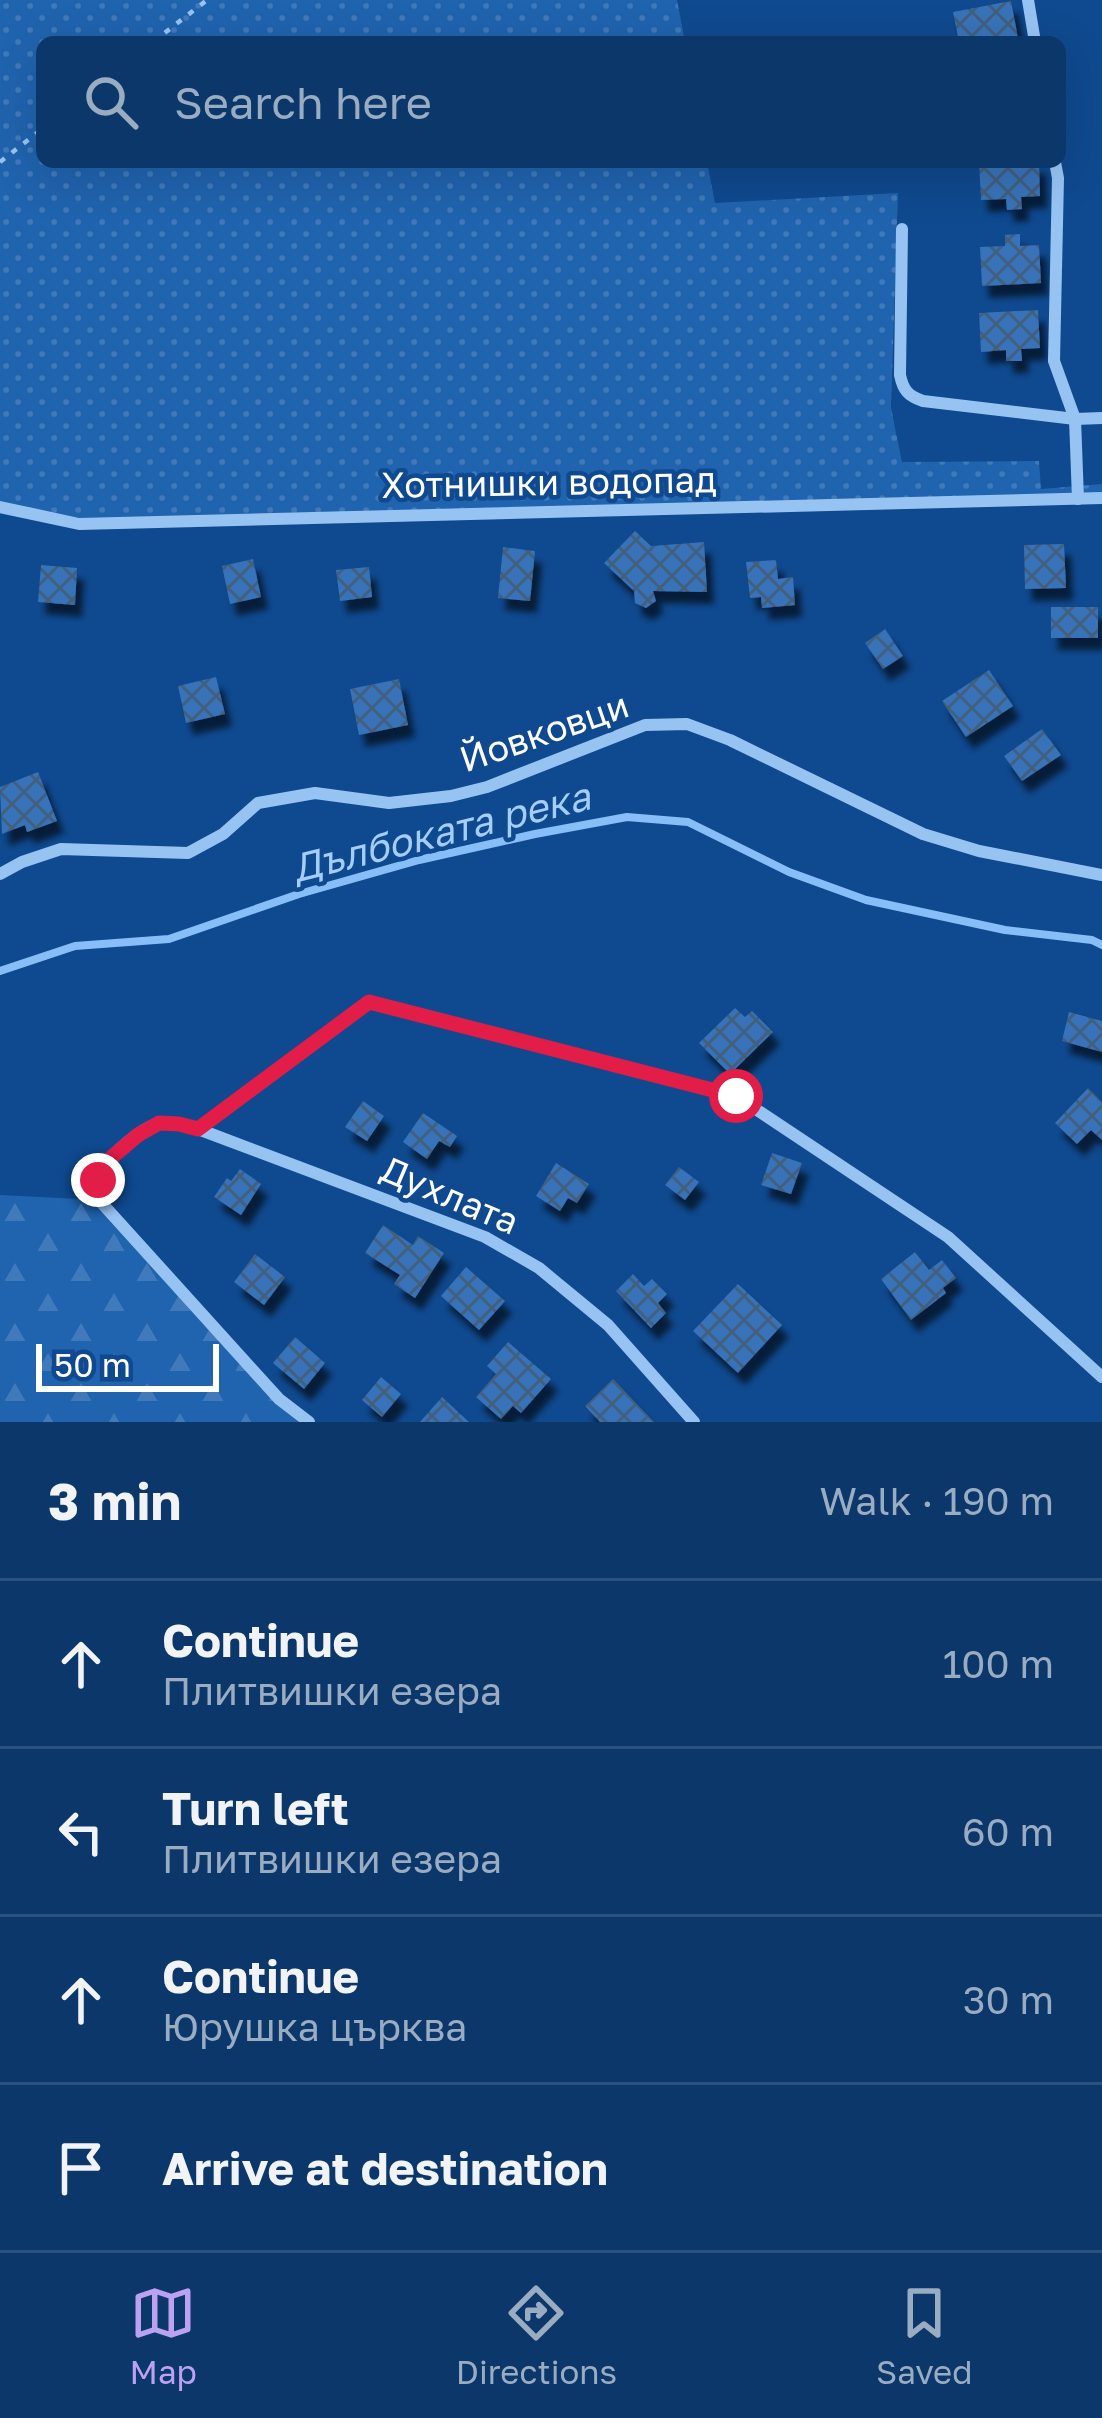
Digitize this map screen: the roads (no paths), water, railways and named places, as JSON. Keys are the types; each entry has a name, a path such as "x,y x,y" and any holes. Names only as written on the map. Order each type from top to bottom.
{"street":[{"path":"1028,0 1034,36"},
{"path":"1056,168 1054,361 1076,418 1078,499"},
{"path":"902,230 900,375 911,397 1102,418"},
{"name":"Хотнишки водопад","path":"0,507 79,524 1102,498"},
{"name":"Йовковци","path":"0,874 61,849 188,853 223,834 258,803 314,793 389,803 451,796 487,787 645,725 687,724 730,740 923,834 979,851 1102,875"},
{"path":"309,1422 278,1399 99,1200 98,1180 105,1163 138,1135 159,1123 198,1129 369,1002 736,1096 948,1237 1102,1377"},
{"name":"Духлата","path":"198,1129 485,1238 539,1268 608,1325 694,1422"}],"waterway":[{"name":"Дълбоката река","path":"0,971 75,946 169,939 299,894 419,860 627,817 688,822 789,872 866,900 1102,945"}]}
